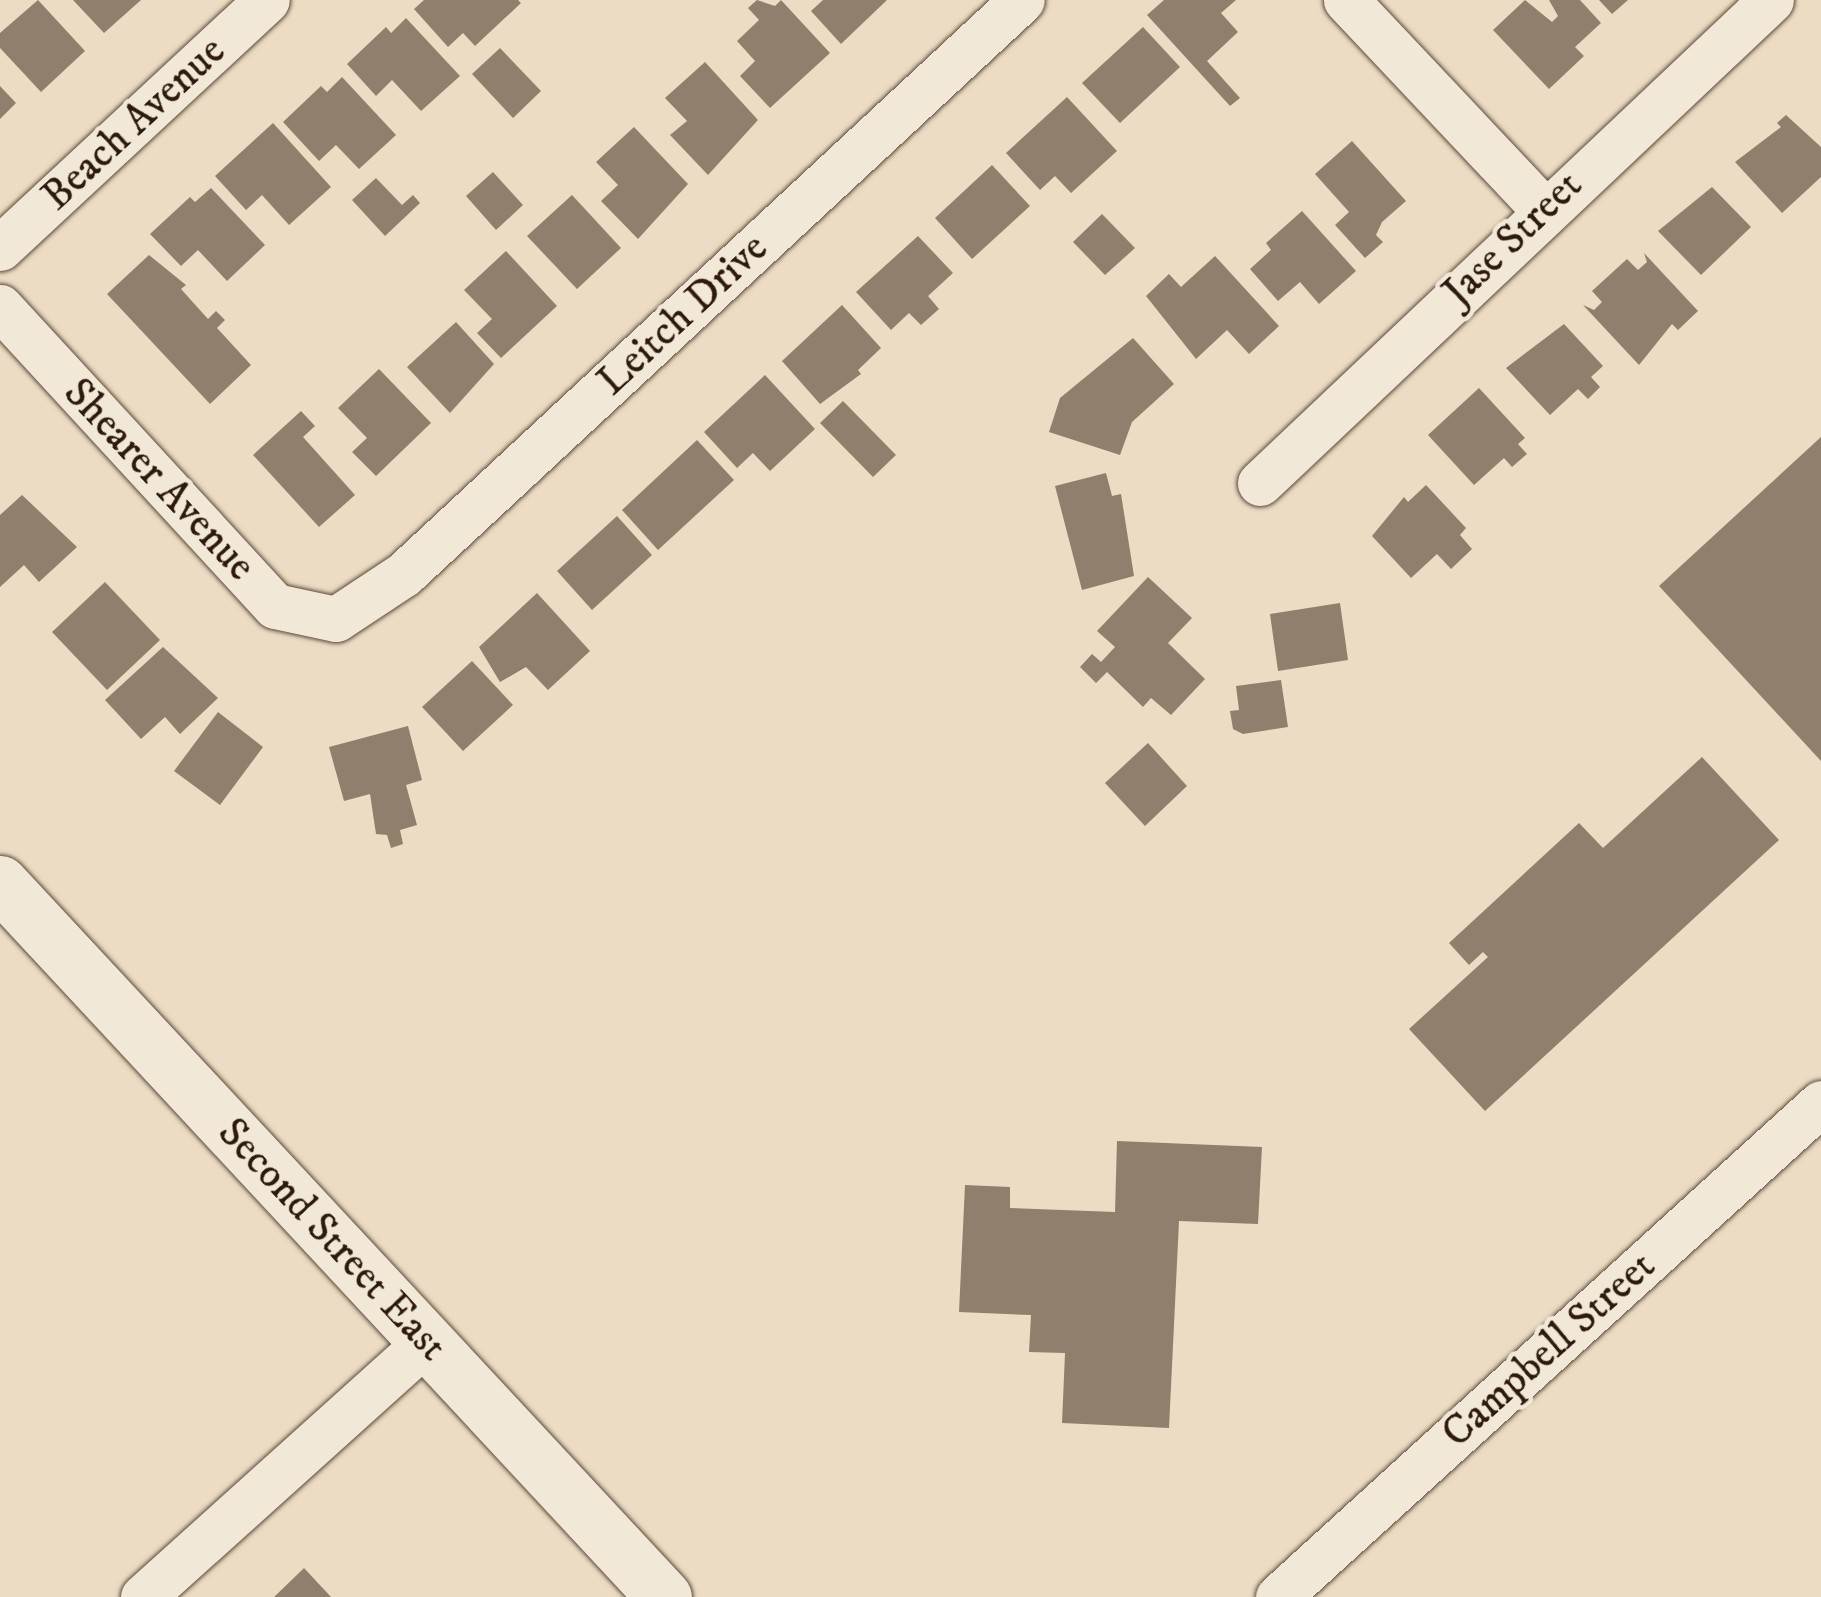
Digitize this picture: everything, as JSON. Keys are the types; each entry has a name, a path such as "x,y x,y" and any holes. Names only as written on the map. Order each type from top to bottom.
{"main road":[{"name":"Second Street East","path":"0,882 664,1597"}],"street":[{"name":"Beach Avenue","path":"0,248 267,0"},
{"name":"Leitch Drive","path":"336,619 404,574 1022,0"},
{"path":"1346,0 1543,209"},
{"name":"Jase Street","path":"1260,482 1543,209 1771,0"},
{"name":"Shearer Avenue","path":"0,307 275,606 336,619"},
{"name":"Campbell Street","path":"1278,1597 1821,1103"},
{"path":"144,1597 426,1342"}],"building":[{"path":"38,0 85,51 41,92 0,48 0,33"},
{"path":"73,0 141,0 104,33"},
{"path":"424,0 521,3 475,46 463,33 448,47 414,9"},
{"path":"757,0 775,6 781,0 830,53 770,108 740,76 755,61 737,41 759,20 748,8"},
{"path":"823,0 887,0 841,44 811,11"},
{"path":"1164,0 1236,0 1221,13 1238,32 1207,61 1240,98 1230,106 1147,15"},
{"path":"1525,0 1552,22 1558,16 1549,0 1580,0 1601,23 1575,47 1584,56 1549,89 1493,30"},
{"path":"1599,0 1628,0 1612,14"},
{"path":"406,18 460,76 421,111 392,80 376,96 347,64 386,27 391,33"},
{"path":"1143,27 1180,67 1120,123 1082,83"},
{"path":"500,48 541,91 513,118 472,74"},
{"path":"705,62 758,120 708,175 670,135 687,121 665,98"},
{"path":"342,77 396,135 359,169 336,145 319,161 283,122 321,86 327,92"},
{"path":"0,86 16,103 0,119"},
{"path":"1067,97 1117,151 1071,193 1055,176 1040,190 1006,153"},
{"path":"1786,115 1821,147 1821,177 1782,213 1735,162 1781,127 1777,123"},
{"path":"273,123 331,187 289,225 262,195 246,210 215,176"},
{"path":"634,127 688,184 638,239 601,201 618,185 596,162"},
{"path":"1352,141 1406,201 1382,222 1376,235 1383,242 1365,258 1335,225 1349,212 1315,174"},
{"path":"992,165 1030,206 972,259 935,218"},
{"path":"493,172 523,205 496,230 466,196"},
{"path":"376,178 402,205 413,195 420,203 385,236 352,200"},
{"path":"1712,187 1751,227 1701,275 1658,231"},
{"path":"211,188 265,245 227,281 198,250 181,266 150,234 190,197 195,202"},
{"path":"572,195 621,248 577,289 527,236"},
{"path":"1302,211 1356,271 1319,304 1300,282 1278,301 1250,269 1271,250 1266,243"},
{"path":"1102,214 1135,248 1105,275 1073,242"},
{"path":"918,236 953,273 928,296 939,309 921,325 909,313 891,330 856,292"},
{"path":"506,251 557,306 501,358 477,333 492,319 464,290"},
{"path":"1644,253 1698,311 1678,330 1672,324 1639,365 1583,305 1594,310 1602,302 1592,291 1627,259 1638,270 1647,262"},
{"path":"149,255 186,285 181,289 208,319 216,311 225,320 217,328 251,365 210,404 107,294"},
{"path":"1215,256 1279,326 1249,354 1227,330 1196,359 1146,296 1169,274 1181,287"},
{"path":"842,305 881,348 858,370 861,374 820,404 782,361"},
{"path":"456,322 494,364 450,413 407,367"},
{"path":"1564,324 1603,366 1591,377 1600,387 1588,399 1578,389 1550,415 1506,368"},
{"path":"1133,338 1174,384 1132,422 1120,455 1049,432 1060,398"},
{"path":"379,369 431,423 376,476 352,452 367,438 338,408"},
{"path":"765,375 815,429 770,471 753,453 737,468 704,432"},
{"path":"1479,388 1525,438 1518,444 1527,454 1512,467 1504,458 1474,485 1428,435"},
{"path":"843,401 896,455 873,477 820,423"},
{"path":"301,411 315,426 303,437 355,495 319,527 253,455"},
{"path":"1821,437 1821,761 1659,586"},
{"path":"697,440 734,480 658,550 622,510"},
{"path":"1106,473 1112,496 1121,494 1134,576 1082,590 1055,486"},
{"path":"1426,485 1466,528 1460,535 1472,549 1451,569 1437,554 1411,578 1372,536 1404,497 1408,502"},
{"path":"22,495 77,547 39,582 24,565 0,587 0,515"},
{"path":"617,516 652,555 592,610 557,571"},
{"path":"1148,577 1192,618 1168,643 1205,679 1171,715 1151,698 1143,707 1107,672 1096,683 1080,667 1092,654 1101,662 1115,647 1097,631"},
{"path":"105,582 160,640 107,690 52,632"},
{"path":"537,593 590,651 548,690 526,667 500,682 479,647"},
{"path":"1340,603 1348,660 1278,671 1270,614"},
{"path":"163,647 218,698 180,734 165,717 141,739 105,700"},
{"path":"472,661 513,705 463,751 422,707"},
{"path":"1281,680 1288,727 1243,734 1233,729 1230,711 1239,710 1236,686"},
{"path":"218,712 263,747 220,805 174,771"},
{"path":"408,726 422,780 406,785 417,825 400,830 403,844 391,848 387,835 376,834 370,794 344,801 329,747"},
{"path":"1148,743 1187,786 1145,826 1105,783"},
{"path":"1702,757 1779,840 1485,1111 1409,1029 1488,957 1483,952 1469,965 1449,943 1579,823 1603,848"},
{"path":"1117,1141 1262,1147 1258,1224 1179,1221 1169,1428 1062,1423 1065,1353 1029,1352 1031,1315 959,1312 965,1185 1010,1187 1010,1208 1115,1212"},
{"path":"304,1568 331,1597 274,1597 301,1571"}]}
